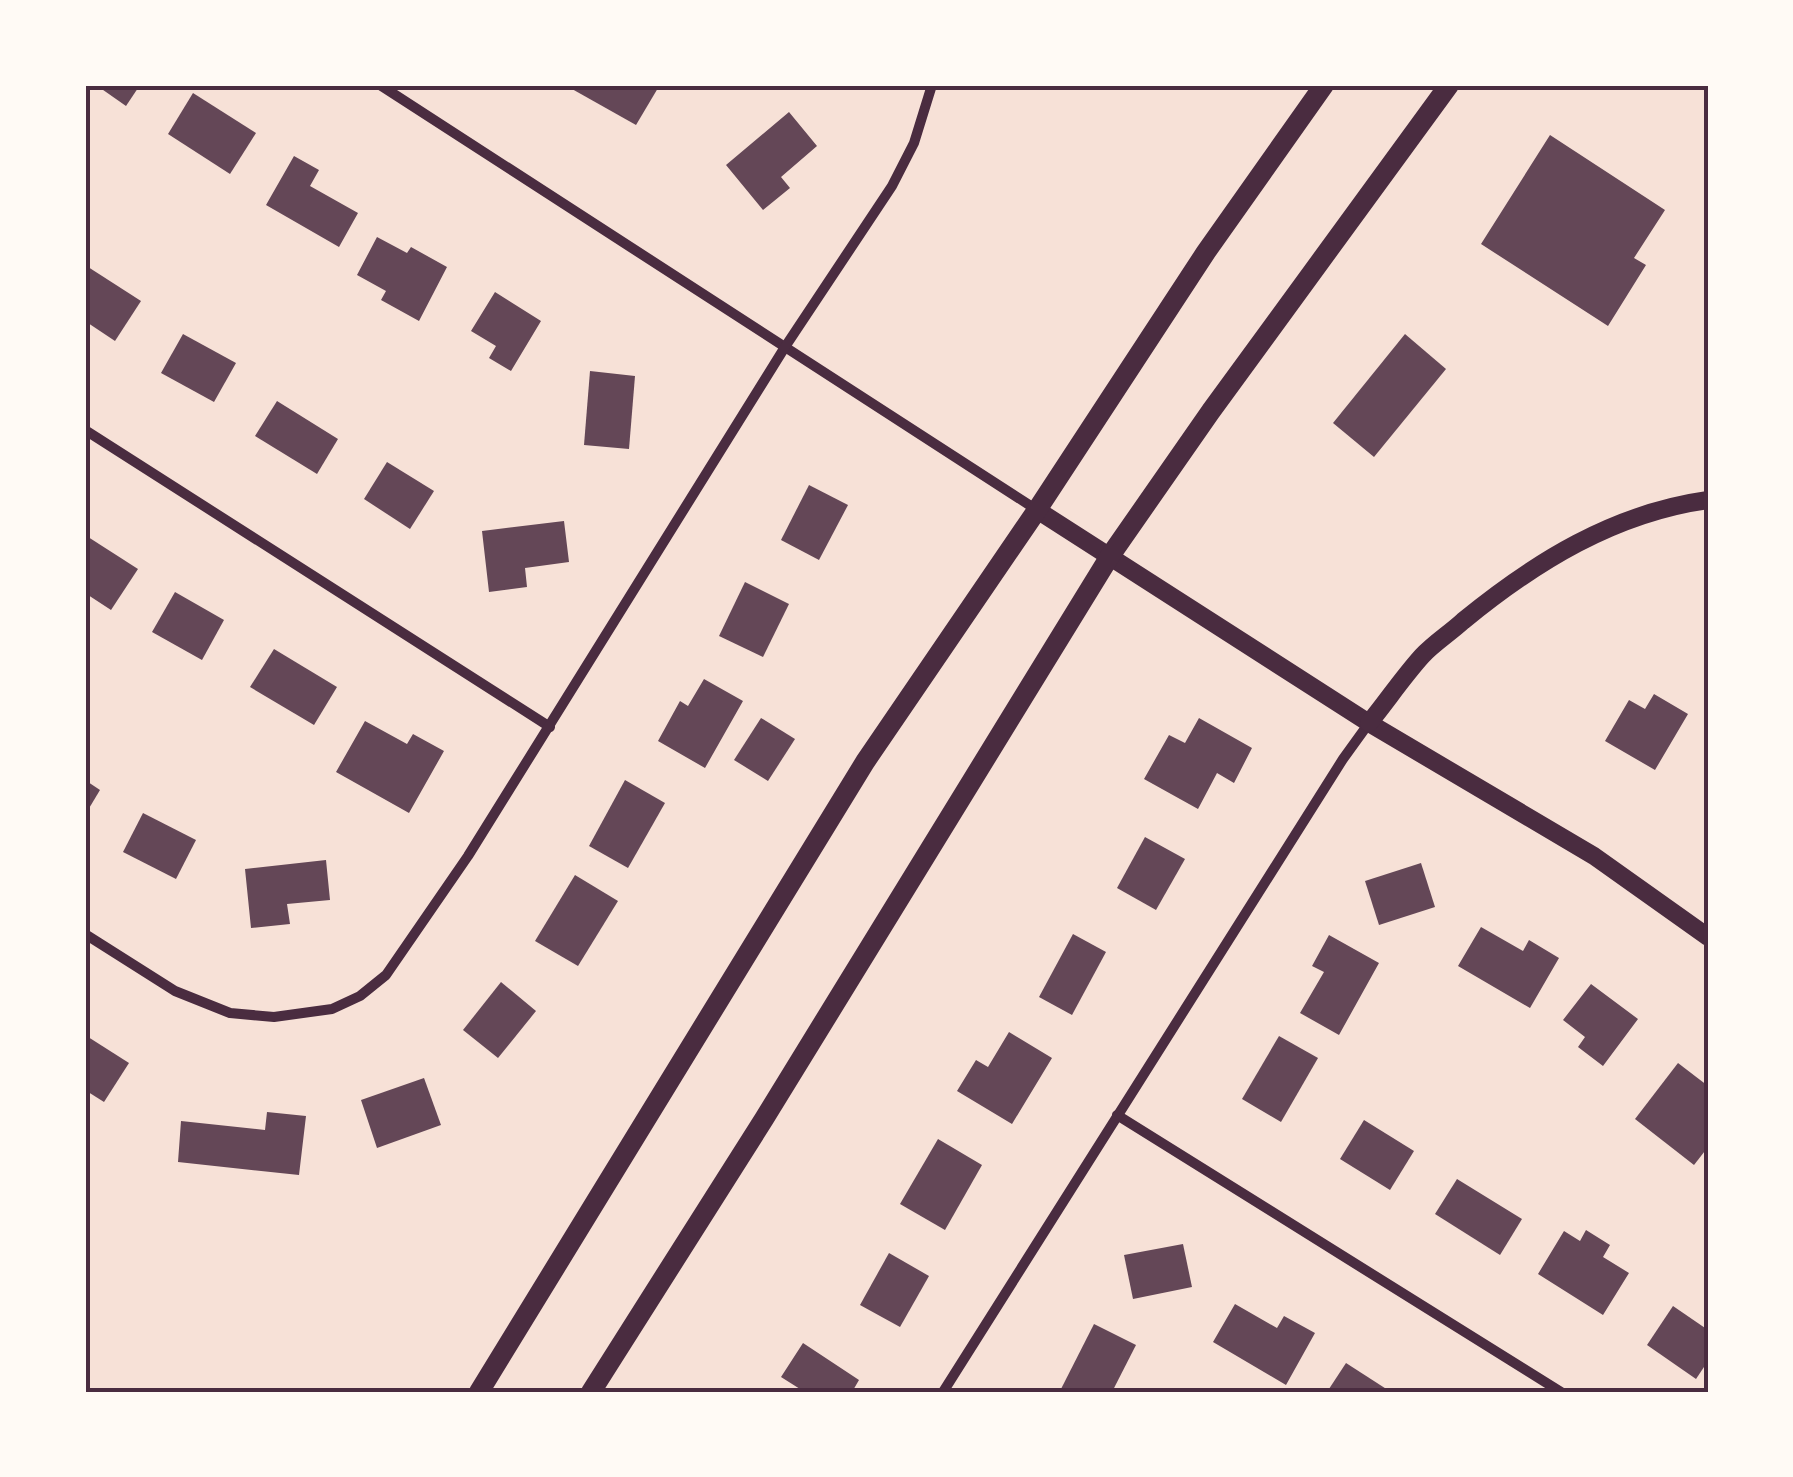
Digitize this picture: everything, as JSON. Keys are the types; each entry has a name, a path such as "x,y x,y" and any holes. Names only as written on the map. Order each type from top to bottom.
{"main road":[{"path":"479,1392 865,762 1206,252 1324,85"},
{"path":"591,1392 1110,556 1449,85"}],"street":[{"path":"380,85 1369,723 1594,856 1708,937"},
{"path":"85,934 175,992 230,1013 274,1017 332,1010 360,996 386,975 468,856 784,347 892,186 914,143 932,85"},
{"path":"85,430 550,727"},
{"path":"943,1392 1343,759 1423,655 1524,574 1580,542 1635,517 1708,500"},
{"path":"1117,1115 1562,1392"}],"building":[{"path":"96,85 140,85 126,106"},
{"path":"574,85 658,88 636,125 572,89"},
{"path":"193,93 256,133 230,174 168,134"},
{"path":"789,112 817,146 781,177 790,188 763,210 726,165"},
{"path":"1550,135 1665,210 1634,258 1646,265 1608,326 1481,244"},
{"path":"294,156 319,170 310,186 358,213 339,247 266,205"},
{"path":"377,237 407,253 411,247 447,267 419,321 381,300 386,291 357,275"},
{"path":"85,265 141,301 115,341 85,321"},
{"path":"495,292 541,321 511,371 489,358 496,346 471,331"},
{"path":"183,334 236,363 214,402 161,373"},
{"path":"1405,334 1446,369 1374,457 1333,423"},
{"path":"590,371 635,376 629,449 584,445"},
{"path":"277,401 338,439 317,474 255,436"},
{"path":"387,462 434,491 410,529 364,499"},
{"path":"809,485 848,505 819,560 781,540"},
{"path":"564,521 569,562 525,568 527,587 489,592 482,531"},
{"path":"85,535 138,569 111,610 85,593"},
{"path":"745,582 789,604 763,657 719,636"},
{"path":"175,592 224,620 202,660 152,632"},
{"path":"274,649 337,687 314,725 250,687"},
{"path":"704,679 743,701 705,768 658,741 680,701 688,706"},
{"path":"1654,694 1688,714 1655,770 1605,741 1629,700 1645,709"},
{"path":"761,718 795,739 768,781 734,760"},
{"path":"1199,718 1252,748 1234,783 1217,773 1198,809 1144,779 1169,735 1185,743"},
{"path":"365,721 407,744 413,734 444,751 409,813 336,772"},
{"path":"85,780 100,790 85,815"},
{"path":"625,780 665,803 628,868 589,846"},
{"path":"143,813 196,840 176,879 123,852"},
{"path":"1145,837 1185,859 1156,910 1117,888"},
{"path":"326,860 330,900 287,904 290,924 251,928 245,869"},
{"path":"1421,863 1435,907 1379,925 1365,881"},
{"path":"575,875 618,901 578,966 535,941"},
{"path":"1481,927 1523,951 1529,940 1559,958 1530,1008 1458,966"},
{"path":"1073,934 1106,952 1072,1015 1039,997"},
{"path":"1329,935 1379,963 1339,1035 1300,1013 1324,972 1312,966"},
{"path":"501,982 536,1011 498,1058 463,1030"},
{"path":"1591,984 1638,1019 1603,1066 1578,1047 1585,1037 1563,1020"},
{"path":"1009,1032 1052,1058 1012,1124 957,1091 976,1060 988,1067"},
{"path":"85,1035 129,1063 104,1102 85,1090"},
{"path":"1279,1036 1318,1058 1281,1122 1242,1099"},
{"path":"1678,1063 1708,1086 1708,1147 1694,1165 1635,1119"},
{"path":"424,1078 441,1125 377,1148 361,1100"},
{"path":"267,1112 306,1116 299,1175 178,1162 181,1121 265,1130"},
{"path":"1364,1120 1414,1151 1390,1190 1340,1159"},
{"path":"938,1139 982,1165 945,1230 900,1204"},
{"path":"1457,1179 1522,1219 1500,1255 1435,1214"},
{"path":"1586,1230 1610,1245 1603,1257 1629,1273 1603,1315 1538,1274 1564,1231 1580,1241"},
{"path":"1183,1244 1192,1287 1133,1299 1124,1255"},
{"path":"889,1253 929,1276 900,1327 860,1305"},
{"path":"1235,1304 1277,1328 1284,1316 1315,1333 1286,1385 1213,1342"},
{"path":"1673,1306 1708,1330 1708,1361 1696,1379 1647,1345"},
{"path":"1094,1324 1136,1345 1112,1392 1067,1392 1061,1389"},
{"path":"803,1343 859,1380 852,1392 798,1392 800,1389 781,1377"},
{"path":"1346,1363 1391,1392 1327,1392"}]}
